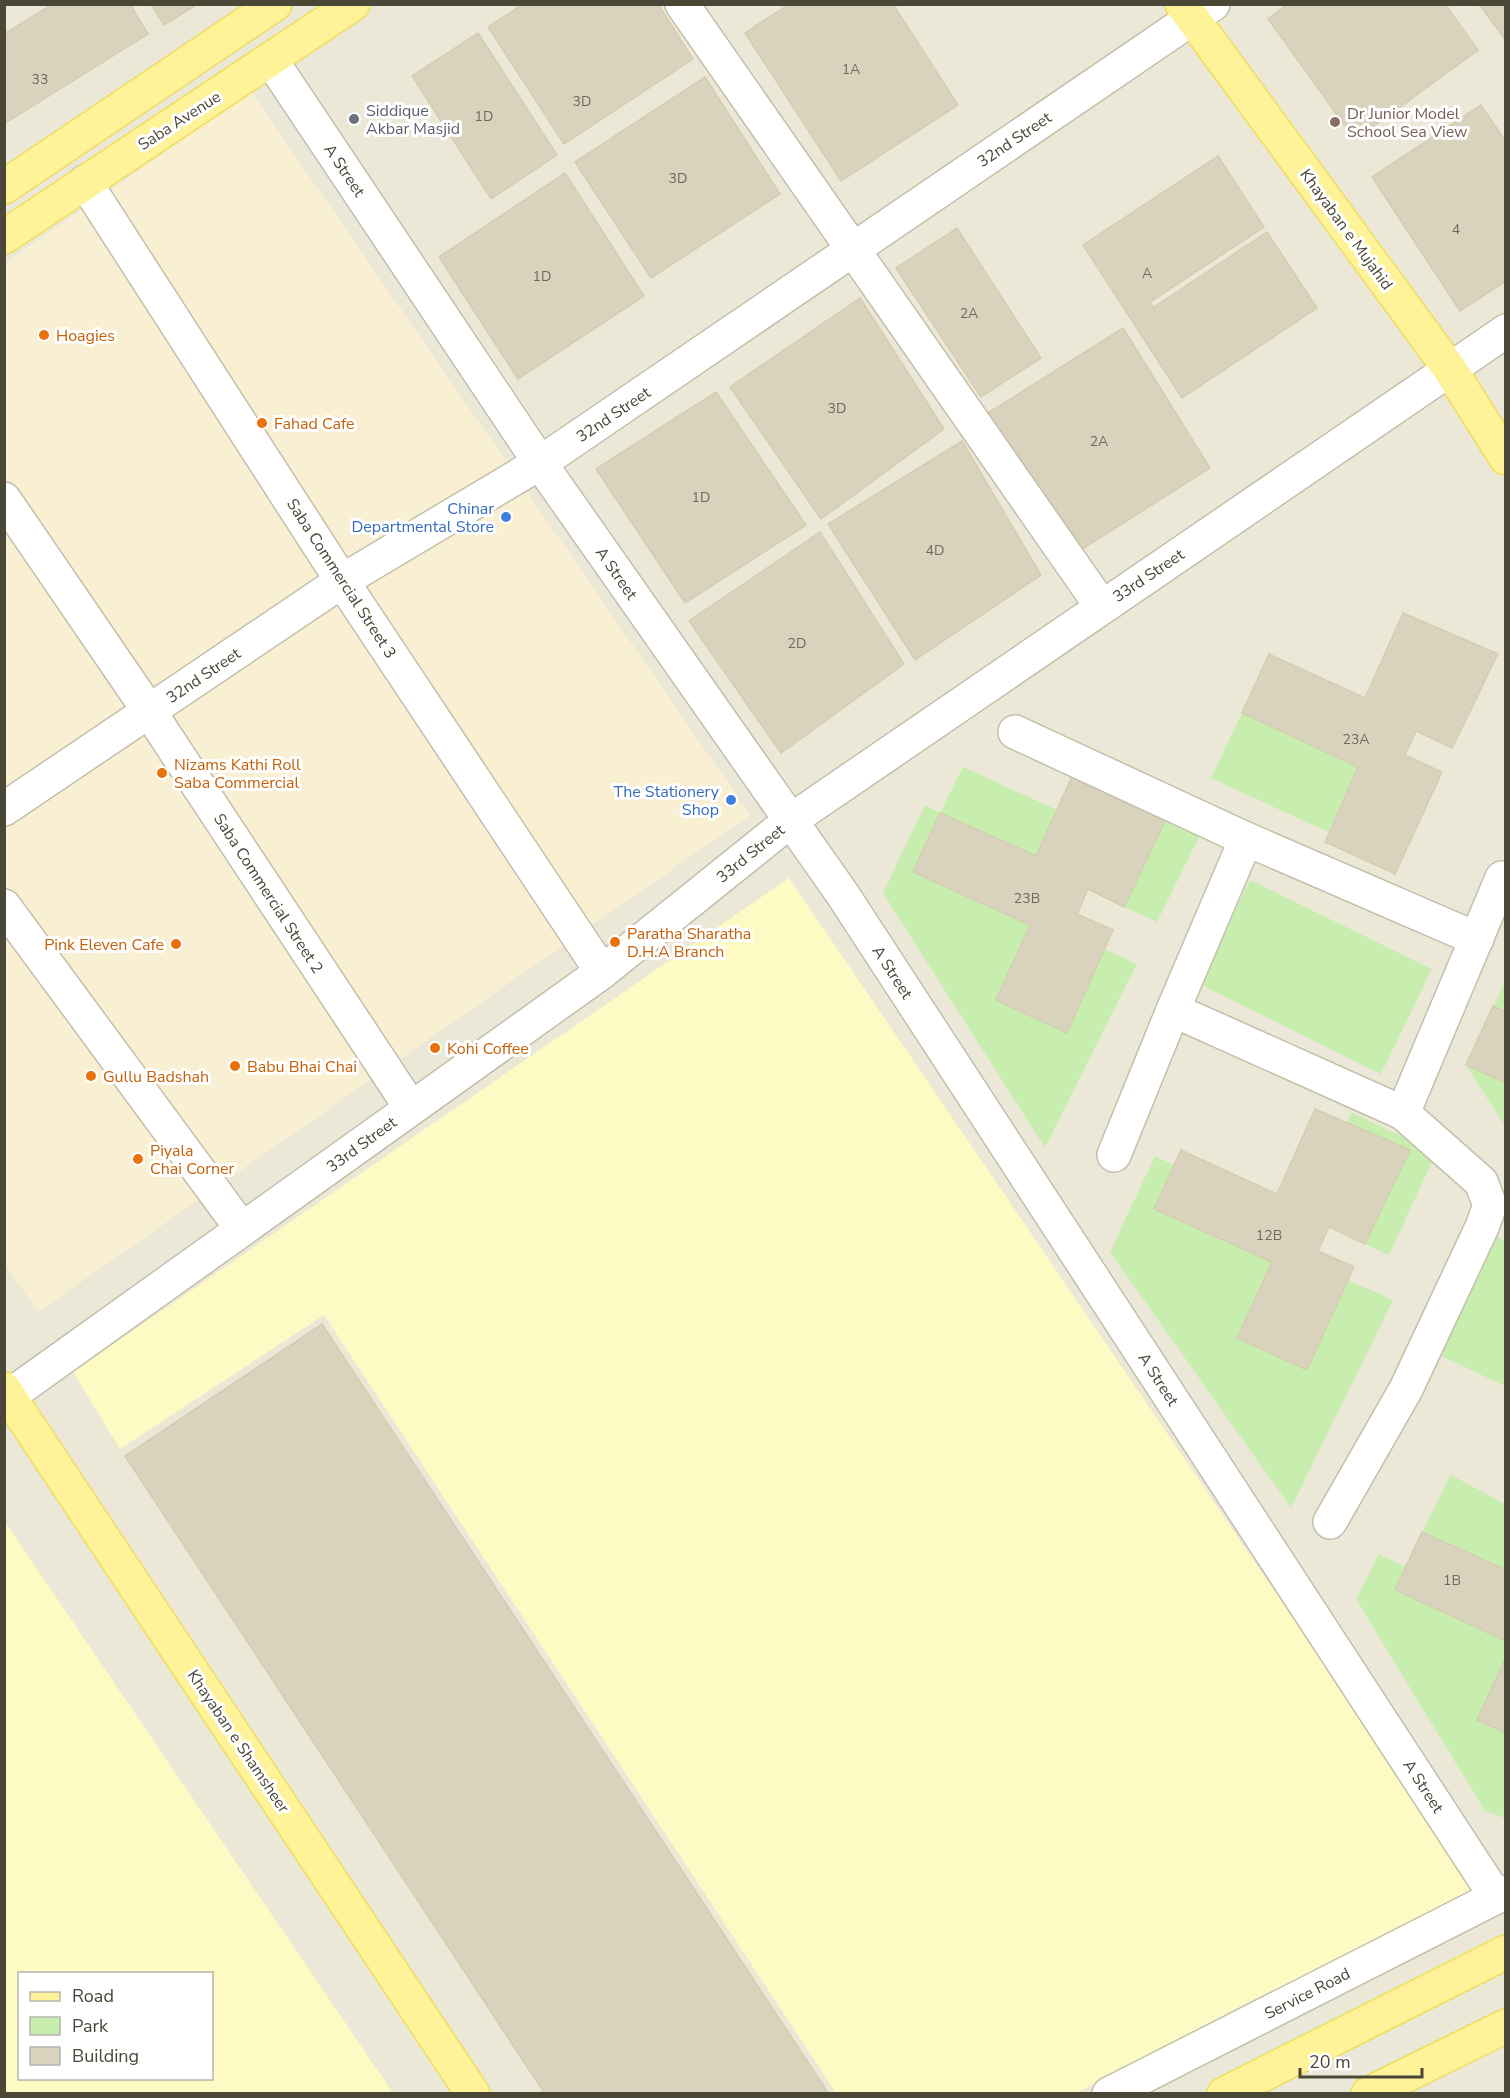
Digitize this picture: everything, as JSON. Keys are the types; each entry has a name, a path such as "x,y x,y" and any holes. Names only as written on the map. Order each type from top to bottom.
{"main road":[{"path":"4,187 276,4"},
{"name":"Saba Avenue","path":"4,237 353,4"},
{"name":"Khayaban e Mujahid","path":"1196,9 1449,369 1506,458"},
{"name":"Khayaban e Shamsheer","path":"7,1392 473,2094"},
{"path":"1224,2094 1506,1952"},
{"path":"1368,2094 1506,2026"}],"street":[{"path":"682,4 1102,607"},
{"name":"32nd Street","path":"4,809 342,581 540,463 852,250 1196,9"},
{"name":"A Street","path":"271,60 540,463 849,905 1501,1895"},
{"name":"Saba Commercial Street 3","path":"85,182 342,581 602,972"},
{"name":"33rd Street","path":"7,1392 242,1229 602,972 790,821 1506,331"},
{"name":"Saba Commercial Street 2","path":"4,499 149,711 411,1108"},
{"path":"1016,732 1246,839 1477,939"},
{"path":"1114,1155 1246,839"},
{"path":"1403,1113 1502,878"},
{"path":"4,906 242,1229"},
{"path":"1173,1010 1403,1113 1481,1182 1490,1205 1482,1227 1406,1389 1330,1522"},
{"name":"Service Road","path":"1109,2094 1501,1895"}],"shaded area":[{"path":"5,5 1505,5 1505,2093 5,2094"},
{"path":"251,92 750,815 38,1312 4,1263 4,264"}],"green space":[{"path":"1242,713 1358,767 1328,832 1211,778"},
{"path":"963,767 1057,810 1074,772 1201,833 1157,922 1088,890 1077,914 1113,930 1104,949 1137,964 1045,1148 883,893 925,805 940,813"},
{"path":"1250,880 1432,969 1381,1074 1199,984"},
{"path":"1505,982 1505,1126 1466,1065"},
{"path":"1351,1112 1436,1153 1389,1255 1365,1244 1348,1123"},
{"path":"1155,1156 1174,1165 1154,1209 1272,1262 1237,1338 1307,1370 1348,1280 1393,1300 1291,1508 1110,1252"},
{"path":"1492,1234 1505,1241 1505,1386 1435,1353"},
{"path":"1451,1475 1505,1504 1505,1818 1485,1811 1356,1599 1379,1554 1405,1567"}],"sand":[{"path":"789,878 1478,1890 1076,2093 836,2093 324,1315 120,1449 73,1372"},
{"path":"5,1522 393,2093 5,2093"}],"building":[{"path":"53,4 130,4 148,34 4,124 4,34"},
{"path":"151,4 198,4 164,25"},
{"path":"523,4 658,4 693,59 564,144 488,27"},
{"path":"789,4 893,4 958,105 841,181 745,33"},
{"path":"1288,4 1445,4 1478,50 1355,140 1268,19"},
{"path":"1479,4 1506,4 1506,41"},
{"path":"478,33 557,155 491,199 412,76"},
{"path":"705,77 780,194 651,278 575,162"},
{"path":"1481,105 1506,142 1506,281 1460,311 1372,177"},
{"path":"1218,156 1264,227 1150,302 1154,307 1267,232 1317,308 1182,398 1083,245"},
{"path":"565,173 644,296 518,379 439,257"},
{"path":"957,228 1041,358 981,397 896,268"},
{"path":"860,298 944,429 821,519 730,387"},
{"path":"1123,328 1210,468 1076,553 988,413"},
{"path":"716,392 806,525 685,603 596,469"},
{"path":"962,441 1041,575 915,660 828,524"},
{"path":"820,532 904,664 781,753 689,621"},
{"path":"1403,613 1498,654 1452,748 1416,731 1405,755 1442,772 1395,874 1325,842 1358,767 1242,713 1269,654 1365,698"},
{"path":"1074,772 1169,813 1124,907 1088,889 1077,914 1113,930 1067,1033 996,1000 1030,925 913,872 940,813 1036,856"},
{"path":"1493,1006 1506,1012 1506,1083 1466,1065"},
{"path":"1315,1109 1410,1150 1365,1244 1329,1227 1318,1251 1354,1267 1307,1370 1237,1338 1272,1262 1154,1209 1181,1150 1277,1194"},
{"path":"322,1324 829,2094 545,2094 125,1456"},
{"path":"1422,1532 1506,1570 1506,1641 1395,1590"},
{"path":"1506,1657 1506,1733 1477,1720"}],"place":[{"name":"Siddique Akbar Masjid","path":"354,119"},
{"name":"Dr Junior Model School Sea View","path":"1335,122"},
{"name":"Hoagies","path":"44,335"},
{"name":"Fahad Cafe","path":"262,423"},
{"name":"Chinar Departmental Store","path":"506,517"},
{"name":"Nizams Kathi Roll Saba Commercial","path":"162,773"},
{"name":"The Stationery Shop","path":"731,800"},
{"name":"Paratha Sharatha D.H.A Branch","path":"615,942"},
{"name":"Pink Eleven Cafe","path":"176,944"},
{"name":"Kohi Coffee","path":"435,1048"},
{"name":"Babu Bhai Chai","path":"235,1066"},
{"name":"Gullu Badshah","path":"91,1076"},
{"name":"Piyala Chai Corner","path":"138,1159"}]}
